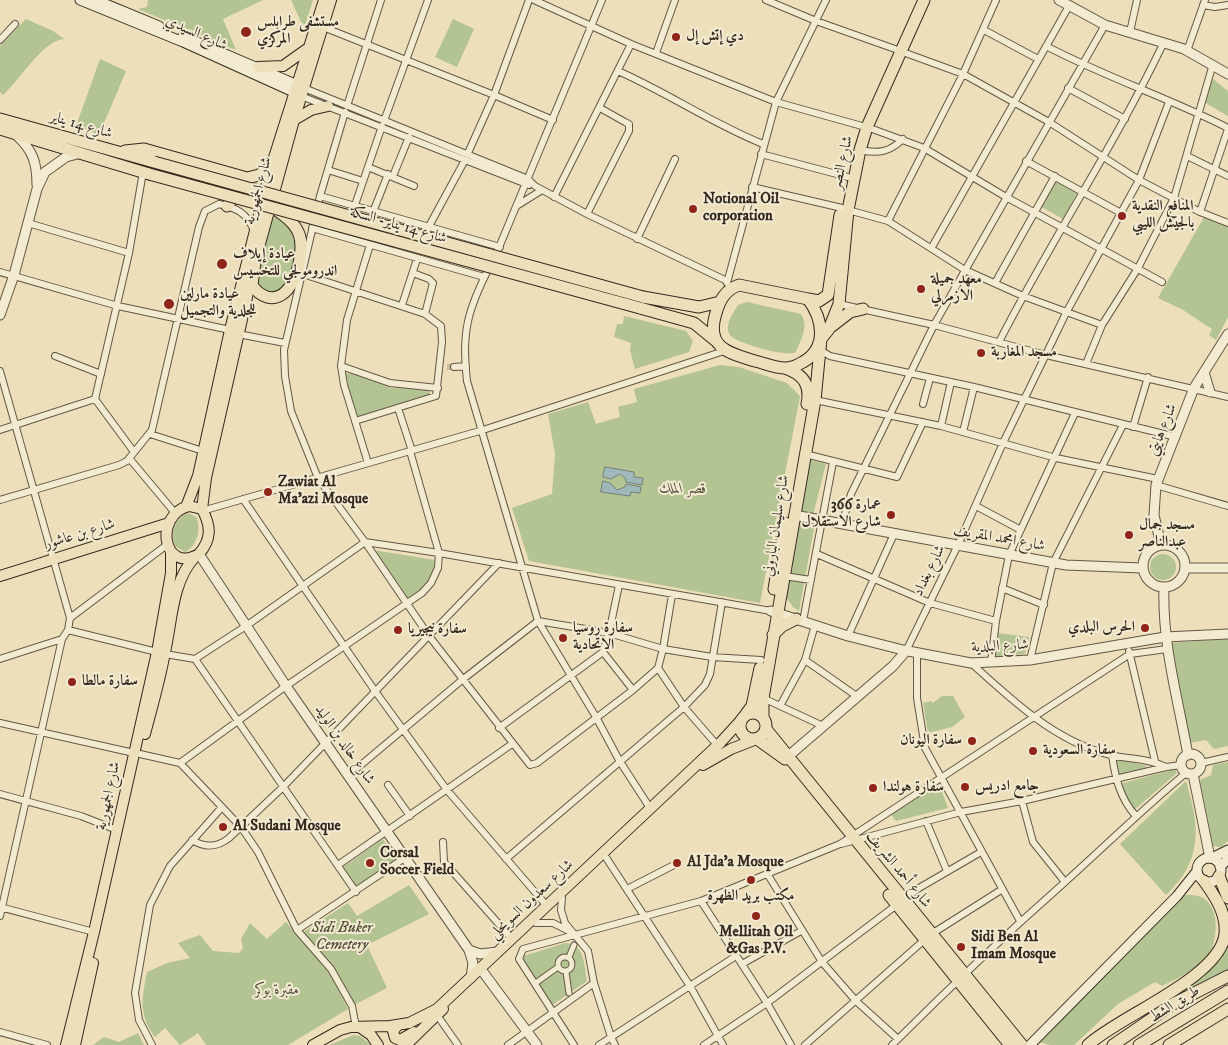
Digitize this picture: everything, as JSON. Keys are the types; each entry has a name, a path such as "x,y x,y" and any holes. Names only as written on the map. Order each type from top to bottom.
{"highway":[{"name":"شارع النصر","path":"845,209 848,178 865,126 918,0"},
{"name":"شارع النصر","path":"897,50 924,0"},
{"name":"شارع 14 يناير","path":"0,119 154,162"},
{"name":"شارع النصر","path":"785,368 805,361 815,353 829,329 828,301 845,209 865,126"},
{"name":"شارع 14 يناير- السكة","path":"0,129 146,173 641,303"},
{"path":"118,152 144,149 252,178 270,167"},
{"name":"شارع 14 يناير- السكة","path":"154,162 641,303"},
{"path":"227,206 235,195 237,181 235,174"},
{"path":"255,262 252,285 259,294 278,298 290,290 300,255 301,240 290,221 272,207"},
{"path":"716,341 715,315 727,286 740,286 828,301"},
{"name":"شارع سليمان الباروني","path":"744,717 752,706 761,660 784,576 815,400 821,344 820,323 828,301"},
{"path":"641,303 699,307 720,302"},
{"path":"641,303 694,323 716,341 724,351 785,368"},
{"path":"829,329 850,312 863,309"},
{"name":"شارع سليمان الباروني","path":"765,723 763,698 775,612 780,551 808,398 808,390 804,378 785,368"},
{"path":"772,637 782,626 799,620"},
{"path":"757,713 765,723 763,735 755,739 742,733 744,717 757,713"},
{"name":"شارع أحمد الشريف","path":"765,723 786,757 848,840 927,937 962,976 1004,1031"},
{"name":"شارع أحمد الشريف","path":"755,739 786,757"},
{"path":"1220,872 1228,898"},
{"path":"1088,1045 1101,1034 1188,979 1212,960 1220,948 1225,934 1224,919 1219,904 1204,881"},
{"path":"1113,1045 1173,1004 1228,976"},
{"name":"طريق الشط","path":"1139,1045 1228,991"},
{"name":"طريق الشط","path":"1169,1045 1228,1008"},
{"path":"1004,1031 1022,1045"},
{"path":"1004,1031 1010,1045"}],"main road":[{"name":"شارع الجمهورية","path":"186,507 198,476 234,332 294,120 307,49 324,0"},
{"name":"شارع الجمهورية","path":"202,510 206,478 254,231 270,167 332,0"},
{"path":"258,67 282,66 307,49"},
{"path":"294,120 311,110 328,106"},
{"path":"192,506 202,510 208,520 209,535 207,543 196,556 185,560 175,556 169,548 166,537 169,523 175,513 186,507 192,506"},
{"name":"شارع بن عاشور","path":"0,576 169,523"},
{"name":"شارع الجمهورية","path":"161,653 171,573 169,548"},
{"name":"شارع الجمهورية","path":"75,1045 137,754 161,653 180,581 196,556"},
{"name":"شارع سعدون السويحلي","path":"314,1045 340,1030 409,1023 436,1009 719,743 744,717"},
{"path":"719,743 729,737 734,738 737,743 731,749"},
{"name":"شارع سعدون السويحلي","path":"406,1045 699,767 731,749 755,739"},
{"name":"شارع الجمهورية","path":"66,1045 137,754"},
{"path":"398,1025 394,1028 393,1035 400,1040 437,1015"},
{"path":"359,1027 371,1035 378,1045"}],"street":[{"name":"شارع السيدي","path":"80,0 299,90"},
{"name":"شارع السيدي","path":"96,0 258,67 299,90"},
{"path":"381,0 320,196 303,274 285,343 283,362 290,411 318,478 366,542 429,636 499,728 530,765 536,763 633,690 658,668 672,595"},
{"path":"355,205 428,0"},
{"path":"468,154 494,95 529,0"},
{"path":"534,0 631,44 776,102 865,126 924,148 1006,197 1063,226 1162,282"},
{"path":"602,0 500,247 470,309 465,328 466,366 467,381 538,621 596,717 619,760 650,808"},
{"path":"656,53 675,0"},
{"path":"766,0 816,21 963,74 1049,122 1139,180 1200,212 1227,223 1228,213"},
{"path":"299,90 383,124 468,154 535,186 727,286 763,144 776,102 826,0"},
{"path":"888,221 963,74 996,0"},
{"path":"1059,0 1105,24 1187,51 1228,74"},
{"path":"1130,32 1137,0"},
{"path":"1187,51 1204,3 1215,7 1228,5"},
{"path":"932,247 1069,6"},
{"path":"0,40 16,24"},
{"path":"842,524 846,506 888,414 934,325 1105,24"},
{"path":"323,27 553,120"},
{"path":"984,30 1038,59"},
{"path":"998,342 1022,296 1102,156 1126,119 1164,42"},
{"path":"554,197 631,44"},
{"path":"1046,46 1081,64 1198,113 1228,128 1200,212"},
{"path":"1086,364 1102,325 1138,268 1174,198 1213,64"},
{"path":"618,71 659,89 727,128 763,144"},
{"path":"1068,88 1126,119"},
{"path":"299,90 328,106 346,109"},
{"name":"شارع بغداد","path":"786,757 894,666 906,651 958,545 1003,443 1066,313 1139,180 1169,102"},
{"path":"587,214 629,131 629,124 600,108"},
{"path":"383,124 465,160 527,182"},
{"path":"14,133 26,144 34,157 37,189"},
{"path":"373,212 409,137"},
{"path":"860,150 873,153 886,151 903,139"},
{"path":"0,314 14,275 37,189 49,167 66,157 83,153"},
{"path":"761,154 848,178"},
{"path":"1187,156 1228,176"},
{"path":"638,239 675,159"},
{"path":"428,228 465,160"},
{"path":"1026,161 1121,213"},
{"path":"368,167 414,186"},
{"path":"328,170 363,182"},
{"path":"146,173 118,306 95,399 131,455 175,513"},
{"path":"995,283 1055,176"},
{"path":"752,187 888,221 932,247 965,270 1022,296 1102,325"},
{"path":"517,205 527,197 542,190"},
{"path":"320,196 500,247"},
{"path":"0,500 120,465 131,455 150,434 199,226 205,211 219,204 227,206 246,215 254,231"},
{"path":"28,223 129,253"},
{"path":"312,228 484,277"},
{"path":"368,463 341,366 343,335 358,291 370,245"},
{"path":"402,305 417,259"},
{"path":"0,272 118,306 285,343"},
{"path":"413,273 429,279 433,283 425,314"},
{"path":"303,274 402,305 425,314 441,326 443,367 434,397 355,420"},
{"path":"828,301 934,325 1046,355 1228,397"},
{"name":"شارع هايتي","path":"1160,545 1154,518 1157,482 1194,388 1228,334"},
{"path":"821,344 830,356 974,387 1176,437"},
{"path":"202,510 483,430 724,351"},
{"path":"55,356 101,374"},
{"path":"341,366 390,383 438,388"},
{"path":"454,367 466,366"},
{"path":"0,370 55,558 70,618 68,630 62,639 28,801 0,916"},
{"path":"1204,372 1210,392"},
{"path":"1133,427 1148,377"},
{"path":"923,404 930,378"},
{"path":"940,426 951,382"},
{"path":"963,432 974,387"},
{"path":"0,430 95,399"},
{"path":"815,400 924,422 1056,458 1101,467 1157,482 1228,506"},
{"path":"180,764 286,686 407,605 431,583 438,568 439,552 398,408"},
{"path":"992,663 996,621 1009,554 1019,529 1056,458 1075,413"},
{"path":"804,454 897,477 924,422"},
{"path":"1030,660 1053,563 1123,425"},
{"path":"150,434 203,451"},
{"path":"799,620 817,554 833,462"},
{"path":"243,499 345,647 448,790 547,906"},
{"path":"976,506 1019,529"},
{"name":"شارع امحمد المقريف","path":"794,515 1053,563 1142,568"},
{"path":"848,636 894,534"},
{"path":"68,630 161,653 195,659 246,626 366,542 439,552 775,612"},
{"path":"1160,545 1167,545 1178,550 1184,561 1185,568 1178,581 1164,587 1152,584 1147,580 1142,568 1149,551 1160,545"},
{"path":"70,618 169,548"},
{"path":"817,554 930,603 996,621"},
{"name":"شارع خالد بن الوليد","path":"196,556 469,950 473,963 471,978"},
{"path":"192,840 204,845 218,845 224,842 284,787 499,563"},
{"path":"1185,568 1228,568"},
{"path":"784,576 811,580"},
{"path":"499,728 603,652 609,634 618,585"},
{"path":"1164,587 1163,617 1165,637 1188,754"},
{"path":"1002,588 1044,606"},
{"path":"506,859 684,706 708,681 722,602"},
{"name":"شارع البلدية","path":"775,612 848,636 917,654 971,663 1030,660 1129,649 1165,637 1228,634"},
{"path":"349,775 462,680 538,621 609,634 663,649 712,657 761,660"},
{"path":"780,706 806,660 815,625"},
{"path":"0,659 62,639"},
{"path":"848,840 1034,716 1129,649 1167,649"},
{"path":"1129,649 1155,761"},
{"path":"603,652 633,690"},
{"path":"917,654 917,698 925,748 1020,922"},
{"path":"195,659 356,892"},
{"path":"806,660 858,697"},
{"path":"971,663 1034,716 1062,735 1112,755 1155,761 1166,767 1198,771 1201,763"},
{"path":"658,668 684,706 719,743"},
{"path":"763,698 822,726"},
{"path":"0,723 180,764 240,827 258,852 297,930 331,969 352,1006 359,1027"},
{"path":"338,865 512,744"},
{"path":"1201,763 1196,755 1188,754 1182,759 1211,858 1220,872"},
{"path":"1112,755 1115,779 1135,816"},
{"path":"1201,763 1228,756"},
{"path":"574,1045 519,959 520,954 526,948 645,918 701,901 768,875 848,840 961,812 1022,801 1166,767"},
{"path":"892,1045 962,976 1186,771"},
{"path":"388,785 410,816"},
{"path":"0,794 81,816 117,830"},
{"path":"1022,801 1033,842 1065,882"},
{"path":"152,1045 142,1028 136,1002 145,926 159,885 170,866 222,807"},
{"path":"926,821 947,871"},
{"path":"872,824 877,832"},
{"path":"443,842 444,862 512,939"},
{"path":"1030,1045 1176,896 1197,871 1199,862 1228,850"},
{"path":"704,1045 767,1003 900,903 947,871 981,852"},
{"path":"605,856 690,986 723,1045"},
{"path":"297,930 406,857"},
{"path":"1176,896 1204,881 1214,881 1228,859"},
{"path":"627,889 672,866"},
{"path":"1197,871 1204,881"},
{"path":"768,875 822,962 856,1001 898,1039"},
{"path":"805,1045 927,937 1001,890"},
{"path":"562,898 562,916 588,950 594,983 615,1045"},
{"path":"701,901 767,1003 791,1045"},
{"path":"1,907 94,932"},
{"path":"536,922 552,923 576,936"},
{"path":"742,964 801,931"},
{"path":"569,957 574,945"},
{"path":"469,950 480,954 498,952"},
{"path":"563,956 569,957 573,962 572,968 566,972 561,971 558,967 558,960 563,956"},
{"path":"599,1045 736,956"},
{"path":"537,982 558,967"},
{"path":"483,972 537,1045"},
{"path":"566,972 569,994"},
{"path":"508,1045 594,983"},
{"path":"437,1015 458,1045"},
{"path":"0,1034 47,1045"}],"green space":[{"path":"148,0 263,0 223,19 236,50 138,9 147,7"},
{"path":"291,0 313,0 304,28"},
{"path":"26,19 53,31 64,39 48,46 3,95 0,92 0,46"},
{"path":"453,19 474,29 457,67 435,57"},
{"path":"100,59 126,71 99,135 76,126"},
{"path":"1213,79 1228,91 1228,116 1204,102"},
{"path":"1055,179 1078,191 1063,219 1040,206"},
{"path":"271,215 280,217 295,235 295,250 291,274 288,282 279,294 262,292 256,281"},
{"path":"1204,217 1228,227 1228,317 1216,340 1209,335 1212,329 1183,310 1158,298"},
{"path":"747,302 801,314 804,328 796,352 783,353 762,349 741,342 730,335 728,327 732,315 738,305"},
{"path":"624,316 686,331 693,341 689,352 635,369 630,350 631,343 614,337 617,324 623,324"},
{"name":"قصر الملك","path":"720,365 739,367 787,383 800,396 760,603 529,561 512,508 552,494 555,454 548,414 588,402 596,424 620,417 618,407 637,402 634,389"},
{"path":"353,373 391,388 428,389 431,395 357,417 345,374"},
{"path":"810,460 826,464 813,515 800,512"},
{"path":"188,513 196,517 198,532 193,546 185,552 175,546 173,531 176,522"},
{"path":"797,521 815,523 799,611 793,607 786,597"},
{"path":"373,550 435,560 433,573 423,588 408,600"},
{"path":"1163,554 1172,558 1176,567 1172,576 1163,580 1154,576 1150,567 1154,558"},
{"path":"998,633 1029,637 1025,654 996,657"},
{"path":"1228,639 1228,746 1214,749 1206,740 1189,743 1170,643"},
{"path":"942,696 953,696 965,717 952,727 928,733 923,703 931,701 933,703"},
{"path":"1114,759 1144,765 1148,768 1115,776"},
{"path":"1228,762 1228,841 1221,847 1213,846 1200,780 1211,775 1213,765"},
{"path":"1175,769 1177,773 1133,811 1120,784"},
{"path":"1186,781 1194,813 1195,842 1187,869 1166,895 1120,844"},
{"path":"939,784 948,808 896,821 890,813"},
{"name":"Corsal Soccer Field","path":"383,839 397,859 357,887 343,867"},
{"name":"Sidi Buker Cemetery","path":"409,885 429,914 367,945 387,988 354,1005 331,965 302,933 348,903 357,916"},
{"path":"1185,895 1205,899 1214,915 1216,923 1214,941 1208,957 1203,962 1162,986 1155,982 1118,1004 1074,1045 1050,1045 1036,1041 1158,918"},
{"path":"1221,896 1228,908 1228,970 1171,1000 1201,976 1221,953"},
{"name":"مقبرة بوكر","path":"286,922 329,970 348,1009 288,1045 206,1045 198,1033 180,1045 165,1028 155,1037 146,1021 143,1006 147,972 167,963 190,958 178,943 200,935 213,951 239,953 243,948 241,939 250,923 267,939"},
{"path":"565,943 572,944 580,951 587,981 551,1006 524,960 524,956"},
{"path":"138,1033 144,1045 93,1045 104,1037 119,1042"},
{"path":"354,1035 360,1036 371,1045 329,1045"}],"water":[{"path":"605,467 634,472 634,477 643,478 642,485 626,482 626,479 620,474 611,479 603,477"},
{"path":"603,481 610,483 617,490 625,487 626,484 641,487 640,493 631,492 630,496 601,492"}],"tunnel":[{"path":"447,367 454,367"}],"place":[{"name":"مستشفى طرابلس المركزي","path":"246,32"},
{"name":"دي إتش إل","path":"676,37"},
{"name":"Notional Oil corporation","path":"693,209"},
{"name":"المنافع النقدية بالجيش الليبي","path":"1122,216"},
{"name":"عيادة إيلاف اندرومولجي للتخسيس","path":"222,264"},
{"name":"معهد جميلة الازمرلي","path":"921,289"},
{"name":"عيادة مارلين للجلدية والتجميل","path":"169,304"},
{"name":"مسجد المغاربة","path":"981,353"},
{"name":"Zawiat Al Ma'azi Mosque","path":"268,492"},
{"name":"عمارة 366 شارع الاستقلال","path":"891,515"},
{"name":"مسجد جمال عبدالناصر","path":"1129,535"},
{"name":"الحرس البلدي","path":"1145,628"},
{"name":"سفارة نيجيريا","path":"398,630"},
{"name":"سفارة روسيا الاتحادية","path":"563,638"},
{"name":"سفارة مالطا","path":"72,682"},
{"name":"سفارة اليونان","path":"972,741"},
{"name":"سفارة السعودية","path":"1033,751"},
{"name":"جامع ادريس","path":"965,787"},
{"name":"سفارة هولندا","path":"873,788"},
{"name":"Al Sudani Mosque","path":"223,827"},
{"name":"Corsal Soccer Field","path":"370,863"},
{"name":"Al Jda'a Mosque","path":"677,863"},
{"name":"مكتب بريد الظهرة","path":"751,880"},
{"name":"Mellitah Oil &Gas P.V.","path":"756,916"},
{"name":"Sidi Ben Al Imam Mosque","path":"961,947"}]}
